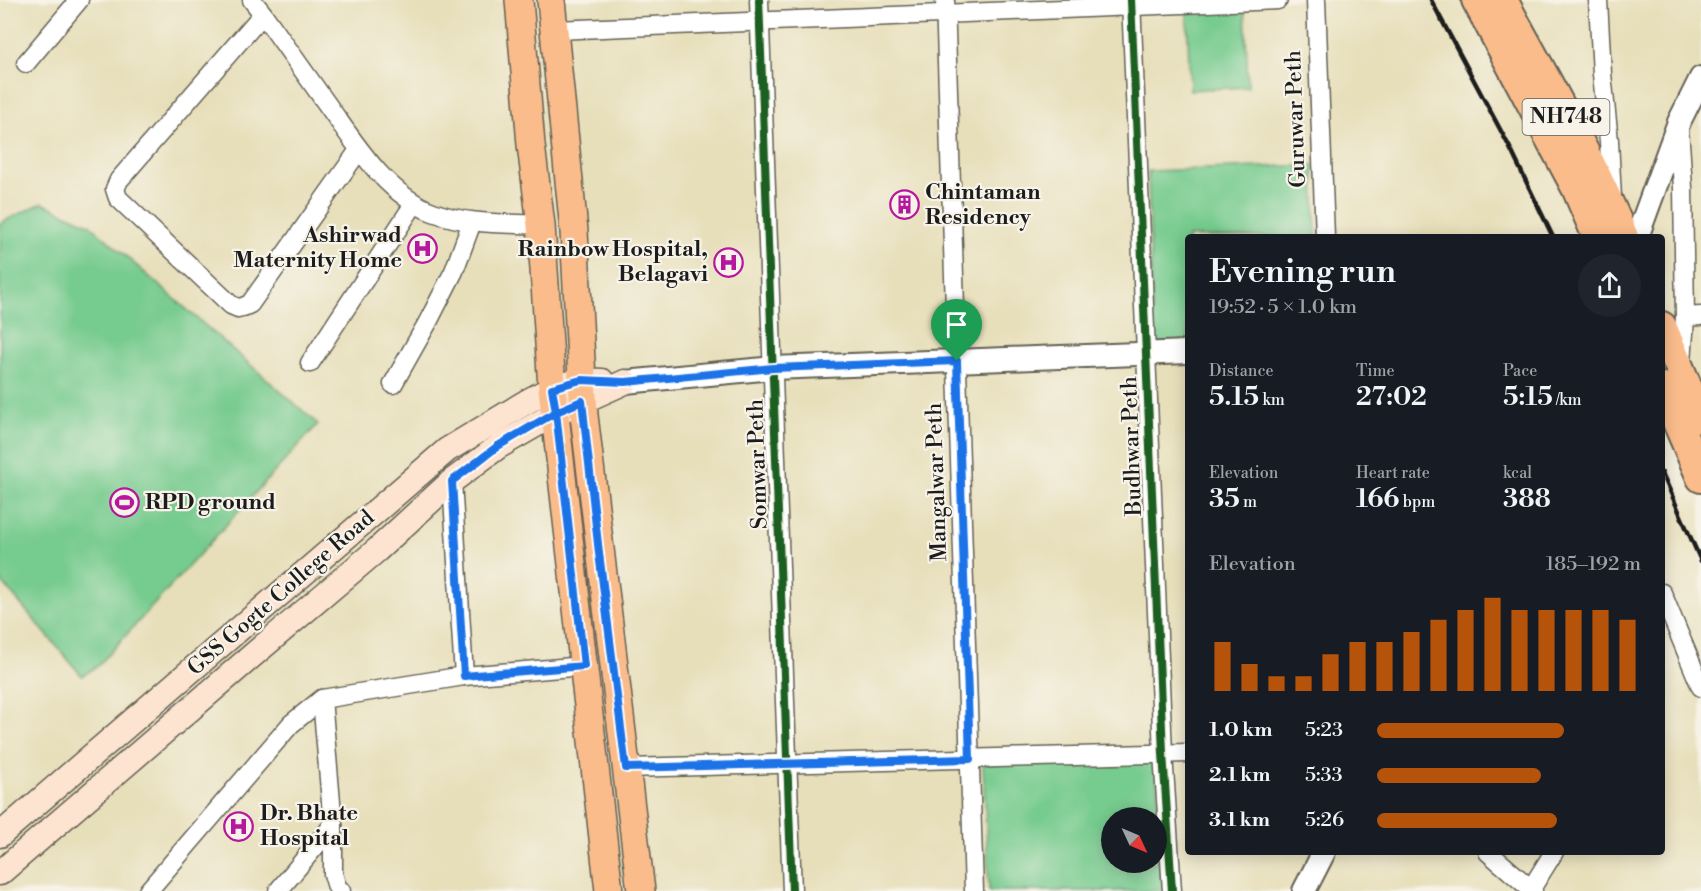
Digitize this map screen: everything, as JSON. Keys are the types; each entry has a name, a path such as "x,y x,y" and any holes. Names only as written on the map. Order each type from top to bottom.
{"highway":[{"name":"NH748","path":"1476,0 1576,188 1596,234"},
{"name":"NH748","path":"1503,0 1569,123 1623,234"},
{"path":"1683,320 1672,379 1701,478"},
{"path":"1672,379 1701,419"}],"main road":[{"path":"519,0 531,145 541,225 554,400 609,891"},
{"path":"551,0 574,231 582,390 599,553 641,891"},
{"path":"0,873 376,550 452,481 554,400 582,390 625,382"},
{"name":"GSS Gogte College Road","path":"0,835 447,450 528,401 554,400"}],"street":[{"path":"26,63 79,0"},
{"name":"Somwar Peth","path":"759,0 792,891"},
{"path":"555,30 760,21 946,7 1135,8 1278,0"},
{"name":"Guruwar Peth","path":"1316,0 1325,234"},
{"path":"1598,0 1612,208"},
{"path":"359,150 267,283 250,304 243,308 231,305 118,198 116,189 118,180 258,7 359,150 383,178 414,204 435,213 472,222 541,225"},
{"name":"Mangalwar Peth","path":"946,7 974,891"},
{"path":"1135,8 1147,100"},
{"name":"Budhwar Peth","path":"1135,8 1146,354 1163,753 1172,891"},
{"path":"1638,234 1679,122 1701,78"},
{"path":"1679,122 1683,188 1683,320"},
{"path":"310,363 414,204"},
{"path":"393,384 454,270 472,222"},
{"path":"625,382 773,368 1185,352"},
{"path":"452,481 464,676"},
{"path":"1665,600 1701,687"},
{"path":"148,891 291,724 322,699 464,676 584,666"},
{"path":"322,699 333,825 333,874 337,887 341,891"},
{"path":"626,768 1185,753"},
{"path":"278,891 333,825"},
{"path":"1304,891 1322,855"},
{"path":"1491,855 1532,890 1552,855"}],"green space":[{"path":"1245,8 1248,87 1190,90 1187,11"},
{"path":"1314,165 1316,234 1185,234 1185,343 1153,345 1148,171"},
{"name":"RPD ground","path":"42,203 89,224 318,424 98,666 82,676 0,580 0,223"},
{"path":"1156,755 1158,807 1101,807 1101,873 1161,873 1162,891 989,891 983,764"}],"railway":[{"path":"1431,0 1509,146 1552,234"},
{"path":"1665,480 1701,561"}],"cycle path":[{"path":"759,0 792,891"},
{"path":"1131,0 1163,753 1172,891"}],"place":[{"name":"Chintaman Residency","path":"904,205"},
{"name":"Ashirwad Maternity Home","path":"423,248"},
{"name":"Rainbow Hospital, Belagavi","path":"729,262"},
{"name":"RPD ground","path":"124,502"},
{"name":"Dr. Bhate Hospital","path":"239,826"}],"route":[{"path":"957,361 773,368 625,382 581,380 552,388 556,412 584,666 464,676 452,481 498,446 556,412 582,401 626,768 970,759 957,361"}]}
